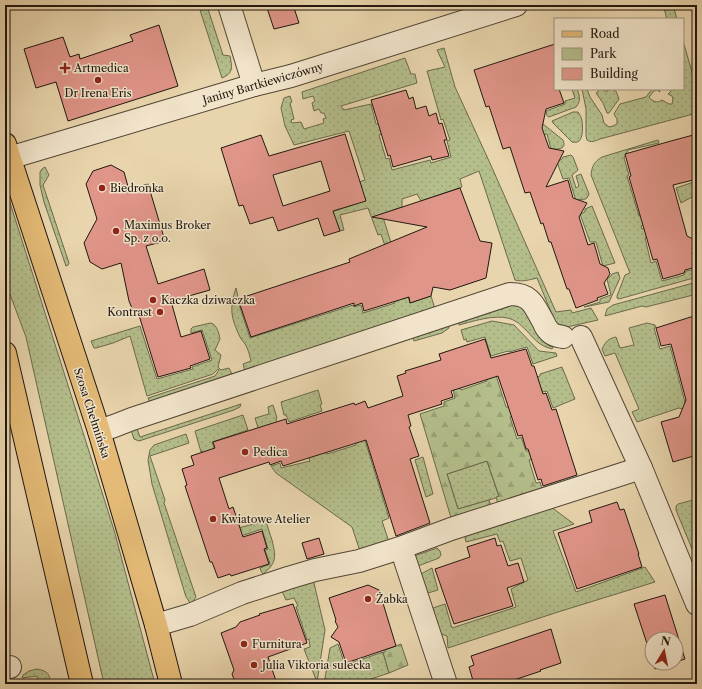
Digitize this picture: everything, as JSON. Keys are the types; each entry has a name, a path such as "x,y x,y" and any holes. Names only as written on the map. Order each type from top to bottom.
{"main road":[{"name":"Szosa Chełmińska","path":"7,151 99,431 156,625 171,684"},
{"path":"5,353 82,684"}],"street":[{"path":"229,5 254,86"},
{"name":"Janiny Bartkiewiczówny","path":"7,151 291,76 516,5"},
{"path":"99,431 510,294 522,295 531,302 548,331 555,335 572,337 641,468 697,604"},
{"path":"156,625 190,615 242,593 288,578 315,570 359,561 451,529 641,468"},
{"path":"404,560 446,684"}],"green space":[{"path":"663,5 673,5 677,18 667,18"},
{"path":"207,6 223,55 230,56 230,72 222,78 199,7"},
{"path":"684,44 697,89 697,113 595,141 587,140 586,109 582,90 587,90 590,97 602,115 604,123 609,127 617,124 617,119 614,114 620,104 646,97 651,90 657,90 654,91 649,97 652,100 656,102 662,100 672,104 672,96 668,94 671,91 684,90"},
{"path":"444,48 455,87 556,312 571,310 572,313 591,308 598,320 558,329 537,278 523,281 515,280 479,171 460,179 462,187 421,201 417,194 402,199 402,207 382,214 410,303 431,296 435,309 245,371 243,364 251,361 249,353 240,337 233,319 232,302 236,288 237,298 250,338 353,305 354,307 361,305 363,313 395,303 391,289 393,270 404,299 406,298 389,258 381,234 378,235 368,208 340,215 344,230 340,231 336,220 326,223 319,216 356,204 359,182 365,180 349,131 294,145 285,126 281,108 284,98 290,96 292,102 290,103 294,119 291,120 292,123 301,122 304,129 324,123 323,119 326,118 324,113 321,113 319,109 314,111 312,103 315,101 313,96 303,99 302,92 405,58 411,74 415,74 417,83 341,106 344,110 371,104 376,124 379,124 382,134 379,135 386,159 389,158 392,170 430,160 431,163 451,157 447,141 450,140 443,119 441,120 427,71 445,67 437,50"},
{"path":"572,90 577,90 579,96 579,103 576,107 549,117 547,116 546,111 565,104 565,101 575,98"},
{"path":"598,90 616,91 619,99 609,113 607,113 603,103 596,93"},
{"path":"573,112 578,112 582,123 581,137 577,142 572,142 552,121"},
{"path":"538,123 543,124 563,140 564,146 559,149 551,149 547,134 535,136"},
{"path":"658,140 659,143 628,150 624,158 629,175 627,176 639,216 644,215 646,224 641,226 642,229 647,228 649,237 645,238 651,263 656,261 662,281 684,275 686,271 697,269 697,277 619,299 617,296 625,275 630,273 591,175 592,169 594,164 602,157"},
{"path":"571,155 578,170 572,175 576,188 579,186 576,176 581,174 589,194 587,198 583,200 580,199 576,201 569,178 563,179 557,162 563,157"},
{"path":"45,167 49,175 43,185 69,263 66,266 44,202 40,185 40,172"},
{"path":"697,181 697,192 692,197 681,203 676,188"},
{"path":"5,187 114,530 155,684 104,684 26,337 5,281"},
{"path":"592,206 615,263 603,266 596,242 590,242 580,214 585,212 585,209"},
{"path":"618,272 620,278 609,302 584,307 600,302 600,299 611,295 607,279 612,274"},
{"path":"697,282 697,294 605,316 607,309 613,305"},
{"path":"504,303 520,306 525,311 544,341 549,346 553,347 552,349 535,340 518,323 509,318 487,318 459,325 458,319"},
{"path":"492,321 514,325 539,351 556,353 557,356 533,364 527,347 491,356 485,337 467,342 466,339 464,340 461,330"},
{"path":"447,322 449,328 442,333 414,341 412,334"},
{"path":"211,323 216,327 220,339 215,350 221,355 218,367 221,370 229,368 232,374 150,403 148,398 215,376 219,370 218,369 213,374 147,396 130,336 96,348 94,348 91,341 140,326 157,379 193,369 192,367 212,360 202,330 191,333 191,329 193,327"},
{"path":"647,323 655,325 656,327 654,328 660,349 670,346 686,406 683,409 679,408 637,422 632,412 639,409 615,353 605,356 602,349 608,341 616,337 620,348 634,345 629,328"},
{"path":"562,367 575,399 553,408 547,391 542,392 537,377 540,376 540,374"},
{"path":"496,375 506,407 510,407 513,416 510,417 517,439 521,437 526,451 530,451 533,459 529,460 536,483 540,482 543,493 499,507 496,497 499,496 487,461 447,474 458,509 489,500 492,509 452,521 420,414 444,406 444,402 455,398 453,389 459,386 461,390 487,381 486,378"},
{"path":"318,390 322,404 320,405 322,411 289,422 286,415 284,415 281,402"},
{"path":"241,404 240,407 234,410 139,441 134,439 131,430 136,426 140,437"},
{"path":"273,405 278,425 259,431 255,418 269,414 268,407"},
{"path":"243,415 248,430 212,442 216,454 205,458 202,451 201,452 195,431"},
{"path":"186,434 189,443 150,456 165,500 164,503 196,597 191,604 186,597 152,484 148,460 150,450 154,445"},
{"path":"364,437 389,518 382,521 389,542 360,551 352,527 276,473 271,466 280,463 281,468 310,461 308,454 325,449 327,454 356,445 355,441"},
{"path":"423,457 433,494 426,497 415,460"},
{"path":"487,461 499,497 458,509 447,474"},
{"path":"697,499 697,561 676,510 676,506 678,504"},
{"path":"547,504 574,524 553,531 576,592 645,567 655,582 448,648 447,636 439,633 433,618 433,608 445,604 452,628 516,607 511,589 528,580 521,558 510,561 503,541 500,542 497,534 466,542 464,533"},
{"path":"266,521 275,555 273,563 263,574 260,568 270,564 265,550 268,549 262,529 241,536 238,528"},
{"path":"437,548 441,555 439,558 418,566 414,556"},
{"path":"432,568 438,590 428,593 420,584 419,578 421,574"},
{"path":"313,579 325,630 317,682 304,649 310,647 309,639 307,640 296,607 298,606 294,598 286,600 281,589"},
{"path":"338,644 345,665 383,652 389,673 356,684 324,684 330,648"},
{"path":"401,644 408,665 389,673 383,652"},
{"path":"37,669 48,674 50,684 39,684 37,676 22,678 23,675 29,671"}],"building":[{"path":"266,5 293,5 299,23 274,29"},
{"path":"159,25 178,86 68,121 56,82 36,88 24,49 63,37 70,57 79,54 80,59 133,41 130,35"},
{"path":"554,44 554,90 559,90 564,103 546,109 542,128 549,148 564,151 546,187 568,180 573,198 587,203 579,217 588,245 594,243 600,264 608,268 610,274 604,283 608,294 597,298 598,300 576,308 569,289 567,289 551,242 549,242 543,223 541,224 530,192 525,193 510,147 503,149 489,106 486,107 474,70"},
{"path":"406,90 409,99 413,97 416,109 426,106 429,116 436,113 439,124 442,123 447,140 444,140 449,156 432,160 431,156 393,167 390,155 388,156 371,100"},
{"path":"345,134 366,201 333,211 340,231 324,236 318,218 278,231 273,217 250,224 243,205 239,206 221,148 261,135 269,156","holes":["321,161 330,191 283,206 273,175"]},
{"path":"697,134 697,179 673,185 687,236 697,241 692,253 696,267 685,270 684,273 663,279 657,259 653,260 629,177 631,176 625,154"},
{"path":"111,165 124,172 129,190 148,184 165,241 146,246 158,284 204,269 210,290 171,301 181,337 201,331 210,359 190,366 191,368 158,377 138,312 134,313 129,301 121,263 102,269 90,262 84,243 97,219 86,184 93,171"},
{"path":"460,188 480,241 492,243 486,278 450,290 433,287 431,296 410,303 409,297 364,311 362,303 354,306 354,303 251,337 238,299 350,262 349,259 427,227 372,217"},
{"path":"697,315 697,455 673,462 661,422 679,417 686,400 671,344 661,346 656,328"},
{"path":"485,339 491,358 526,349 532,366 534,366 543,394 546,393 552,410 556,409 577,475 543,486 541,479 538,480 522,435 518,436 498,376 451,391 453,397 441,401 442,404 408,415 411,426 409,427 419,456 410,459 430,523 396,536 366,440 283,466 281,461 270,465 269,462 219,478 229,509 233,507 243,537 262,531 267,548 264,549 269,564 231,576 230,574 218,578 212,562 210,562 185,486 187,485 182,469 194,465 191,456 215,448 213,442 286,419 287,424 354,403 355,405 365,401 368,408 403,396 397,376 406,373 405,371 441,360 439,354"},
{"path":"617,502 620,510 624,509 642,567 577,589 558,533 592,522 589,511"},
{"path":"319,538 324,554 307,559 302,543"},
{"path":"495,538 497,546 501,545 508,566 518,563 524,582 507,588 513,606 454,624 435,569 470,557 467,547"},
{"path":"368,585 379,590 396,646 346,663 339,642 331,637 338,627 329,598"},
{"path":"665,595 676,631 644,631 644,635 634,604"},
{"path":"293,604 307,643 268,657 277,684 236,684 232,674 234,670 221,633 236,627 240,622 260,615 259,614"},
{"path":"551,629 561,663 502,684 474,684 469,667 474,665 471,656"}],"place":[{"name":"Artmedica","path":"65,68"},
{"name":"Dr Irena Eris","path":"98,80"},
{"name":"Biedronka","path":"102,188"},
{"name":"Maximus Broker Sp. z o.o.","path":"116,231"},
{"name":"Kaczka dziwaczka","path":"153,300"},
{"name":"Kontrast","path":"160,312"},
{"name":"Pedica","path":"245,452"},
{"name":"Kwiatowe Atelier","path":"213,519"},
{"name":"Żabka","path":"368,599"},
{"name":"Furnitura","path":"244,644"},
{"name":"Julia Viktoria sulecka","path":"254,665"}]}
